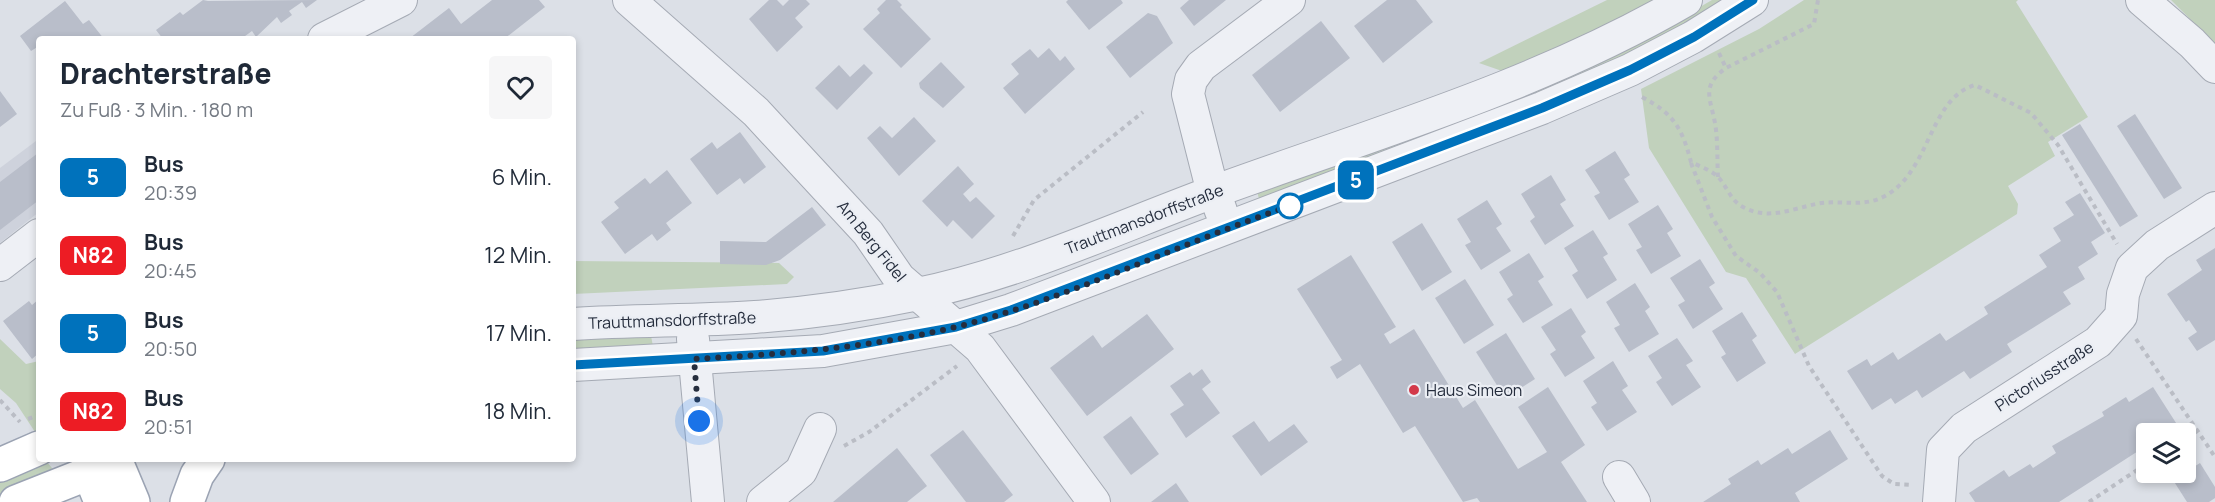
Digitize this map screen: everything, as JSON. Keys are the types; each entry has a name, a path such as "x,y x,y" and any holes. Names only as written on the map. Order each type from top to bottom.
{"main road":[{"path":"0,465 36,449"},
{"path":"16,502 107,462"},
{"path":"101,502 107,462"},
{"path":"107,462 133,502"},
{"path":"187,502 197,475 206,462"}],"street":[{"path":"330,36 401,0"},
{"name":"Am Berg Fidel","path":"629,0 756,112 868,233 899,278 980,348 1094,502"},
{"path":"1228,229 1214,192 1188,94 1191,80 1201,66 1289,0"},
{"name":"Trauttmansdorffstraße","path":"576,324 691,320 817,310 918,294 972,280 1063,251 1214,192 1521,79 1587,52 1686,0"},
{"path":"576,365 823,351 956,327 1011,310 1542,108 1630,70 1694,37 1752,0"},
{"path":"2142,0 2192,43 2215,67"},
{"path":"2121,316 2123,294 2132,268 2157,245 2215,208"},
{"path":"0,265 36,238"},
{"name":"Pictoriusstraße","path":"1939,495 1943,450 1965,428 2098,342 2121,316"},
{"path":"691,320 708,502"},
{"path":"763,502 801,471 830,439"}],"path":[{"path":"1818,0 1814,24 1714,76 1709,89 1709,105 1715,123 1718,177 1729,196 1744,208 1765,214 1818,203 1864,203 1883,197 1900,186 1914,171 1950,100 1960,89 1975,85 2031,113 2058,145 2132,268"},
{"path":"1716,47 1726,68"},
{"path":"1633,92 1660,106 1683,132 1691,162 1712,217 1736,256 1760,273 1777,292 1809,366 1882,476 1894,484 1939,495"},
{"path":"1011,241 1034,200 1143,112"},
{"path":"1691,162 1718,177"},
{"path":"2121,316 2215,457"},
{"path":"830,439 869,432 980,348"},
{"path":"0,400 20,422"},
{"path":"2089,502 2136,471"}],"shaded area":[{"path":"36,141 36,214 0,243 0,168"}],"green space":[{"path":"1607,0 1654,0 1598,30 1502,71 1479,63"},
{"path":"1712,0 1728,0 1661,40 1578,78 1259,199 1257,191 1657,32"},
{"path":"1804,0 2018,0 2016,2 2088,117 2048,142 2055,156 2008,186 2018,204 2017,214 1795,354 1746,278 1726,272 1649,148 1641,89 1759,29"},
{"path":"2171,0 2215,0 2215,44"},
{"path":"576,261 779,263 794,277 787,284 576,294"},
{"path":"651,336 653,346 576,351 576,338"},
{"path":"0,339 26,364 36,362 36,433 16,403 0,389"},
{"path":"44,462 47,462 52,468 49,474 0,495 0,480"}],"building":[{"path":"203,0 317,0 306,8 302,2 289,11 292,15 281,23 277,17 257,36 252,31 245,36 161,36 156,30 180,12 183,15"},
{"path":"492,0 539,0 545,7 508,36 413,36 449,8 461,24"},
{"path":"769,0 777,0 783,6 789,0 806,0 810,4 795,18 803,27 777,52 749,19"},
{"path":"886,0 897,0 902,5 900,7 931,39 901,68 863,29 880,13 877,9"},
{"path":"1068,0 1121,0 1123,3 1089,30 1066,2"},
{"path":"1189,0 1226,0 1194,26 1180,8"},
{"path":"1387,0 1416,0 1433,22 1383,63 1354,26"},
{"path":"65,1 83,24 89,20 102,36 36,36 36,48 31,51 20,36"},
{"path":"1148,13 1157,16 1173,43 1130,78 1106,47"},
{"path":"1321,21 1350,58 1280,112 1252,75"},
{"path":"1049,48 1060,61 1065,56 1075,69 1025,114 1003,88 1019,74 1011,64 1030,49 1038,58"},
{"path":"941,62 965,87 943,108 920,88 919,83"},
{"path":"864,64 873,73 837,110 815,88 839,65 850,77"},
{"path":"0,91 17,114 0,127"},
{"path":"2135,114 2182,188 2164,199 2117,126"},
{"path":"914,117 936,141 899,176 867,138 880,126 892,138"},
{"path":"2080,124 2138,216 2120,227 2062,135"},
{"path":"740,132 766,167 744,184 740,178 717,195 690,159 712,142 717,149"},
{"path":"1615,151 1630,175 1624,179 1639,202 1609,220 1594,196 1600,193 1585,170"},
{"path":"36,155 36,202 0,230 0,182"},
{"path":"958,166 974,184 963,194 970,202 976,197 995,216 972,239 953,220 947,227 922,201"},
{"path":"667,170 692,203 666,223 671,230 657,241 652,234 625,254 601,222 619,208 614,202 645,178 650,184"},
{"path":"1551,175 1566,200 1560,204 1574,226 1545,245 1530,221 1535,217 1521,194"},
{"path":"2080,193 2105,233 2091,242 2098,254 2078,267 2085,279 2063,292 2071,304 2007,344 2012,352 1970,379 1964,371 1922,398 1917,390 1895,404 1891,398 1872,410 1847,371 1867,359 1871,366 1893,352 1898,360 1940,333 1946,341 1988,314 1984,307 2047,267 2039,255 2061,241 2053,228 2074,215 2065,202"},
{"path":"1487,200 1502,224 1496,228 1511,251 1481,270 1465,245 1471,242 1457,219"},
{"path":"1658,205 1673,229 1667,233 1681,256 1651,274 1636,250 1642,247 1628,224"},
{"path":"812,207 826,225 780,260 766,265 720,264 720,241 766,242"},
{"path":"1422,223 1452,272 1422,291 1392,242"},
{"path":"1593,230 1608,254 1603,257 1617,280 1587,299 1572,275 1578,271 1564,248"},
{"path":"2215,248 2215,340 2197,351 2188,338 2197,332 2189,320 2186,322 2167,294 2202,270 2196,260"},
{"path":"1529,253 1544,277 1538,281 1553,305 1523,323 1507,299 1513,295 1499,272"},
{"name":"Haus Simeon","path":"1351,255 1396,327 1384,334 1390,344 1414,329 1463,408 1475,400 1518,469 1547,452 1518,407 1548,387 1585,445 1561,462 1587,502 1480,502 1477,498 1463,502 1415,426 1403,433 1360,364 1337,379 1330,367 1342,360 1297,289"},
{"path":"1700,259 1715,283 1709,287 1723,309 1693,329 1678,305 1685,301 1670,278"},
{"path":"1465,279 1494,325 1464,344 1435,298"},
{"path":"1635,283 1650,307 1645,311 1659,334 1629,352 1614,328 1620,325 1606,302"},
{"path":"29,301 32,305 36,302 36,356 32,359 3,321"},
{"path":"1571,308 1586,332 1581,336 1595,358 1565,377 1550,354 1556,350 1541,327"},
{"path":"1742,312 1757,336 1752,340 1766,363 1737,382 1721,357 1726,354 1712,331"},
{"path":"1147,314 1174,349 1087,416 1050,368 1093,335 1102,348"},
{"path":"1506,333 1535,379 1505,398 1476,352"},
{"path":"1677,338 1693,361 1686,365 1701,387 1672,406 1656,382 1662,378 1648,356"},
{"path":"1613,361 1628,386 1622,390 1637,412 1607,431 1591,407 1597,403 1583,381"},
{"path":"1202,369 1211,382 1202,389 1220,413 1186,438 1170,414 1184,405 1170,386 1190,372 1193,376"},
{"path":"2153,387 2176,423 2136,423 2136,452 2059,502 1975,502 1969,493 2004,470 2009,477 2030,464 2033,468 2056,453 2052,446 2104,416 2102,412 2126,397 2129,402"},
{"path":"1131,416 1159,454 1131,475 1103,437"},
{"path":"1254,421 1269,442 1294,424 1308,442 1261,476 1232,436"},
{"path":"963,430 1013,495 1004,502 966,502 930,455"},
{"path":"1830,430 1848,459 1795,493 1800,502 1703,502 1731,484 1728,479 1758,460 1761,465 1788,448 1792,454"},
{"path":"897,448 927,486 907,502 833,502"},
{"path":"2200,463 2215,487 2215,498 2209,502 2187,502 2175,483 2196,483 2196,466"},
{"path":"1176,483 1189,502 1151,502"}],"bus line":[{"name":"5","path":"576,365 823,351 881,343 956,327 1011,310 1112,274 1542,108 1630,70 1694,37 1753,0"}],"place":[{"name":"Haus Simeon","path":"1414,390"}],"route":[{"path":"699,421 694,359 823,351 881,343 956,327 1112,274 1290,206"}]}
